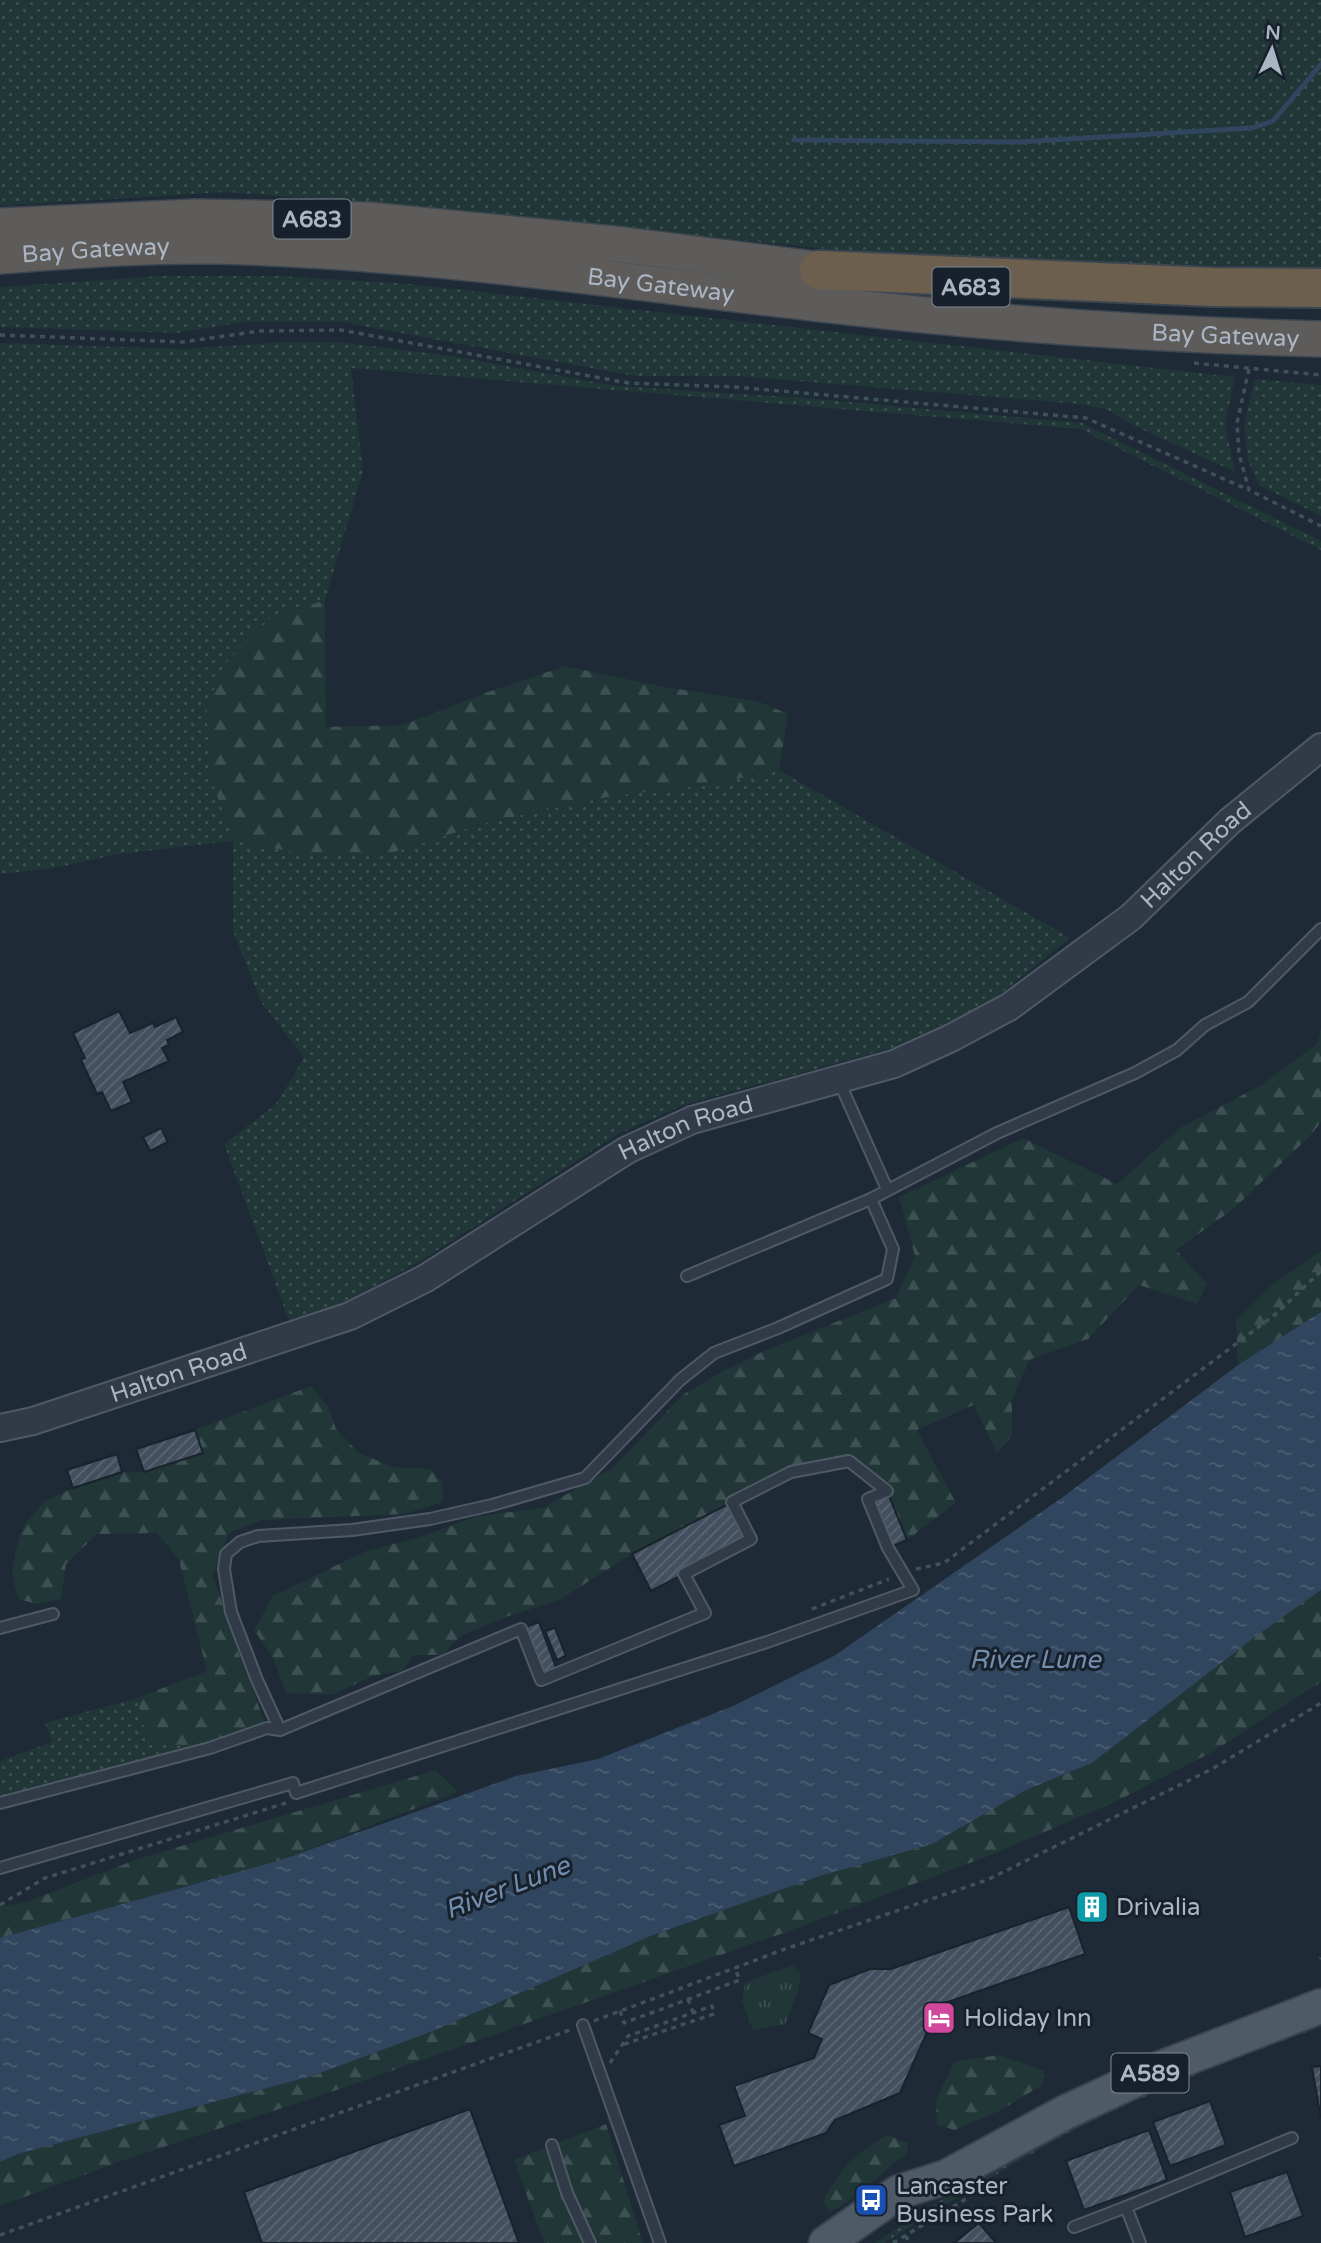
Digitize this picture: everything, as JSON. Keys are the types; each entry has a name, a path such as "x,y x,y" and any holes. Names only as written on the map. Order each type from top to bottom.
{"highway":[{"name":"Bay Gateway","path":"0,226 195,217 368,220 624,245 968,287 1210,304 1321,307"},
{"name":"Bay Gateway","path":"0,257 210,246 362,253 607,278 876,310 1018,323 1203,336 1321,339"},
{"path":"819,270 1213,287 1321,288"},
{"path":"1018,323 1203,351 1321,357"}],"main road":[{"name":"A589","path":"826,2243 899,2192 946,2177 1066,2112 1235,2037 1319,1982"},
{"name":"A589","path":"864,2243 914,2208 946,2177"}],"street":[{"name":"Halton Road","path":"0,1428 46,1417 350,1315 426,1278 627,1150 692,1120 894,1064 951,1038 1009,1007 1131,917 1230,821 1321,747"}],"lane":[{"path":"687,1276 871,1199 997,1133 1135,1073 1177,1051 1205,1025 1248,1002 1321,929"},
{"path":"838,1079 887,1189"},
{"path":"280,1730 231,1612 224,1569 226,1554 240,1542 258,1536 352,1530 430,1519 492,1505 585,1478 680,1380 714,1353 778,1328 887,1279 893,1249 871,1199"},
{"path":"0,1803 210,1748 267,1728 280,1730 521,1629 541,1680 705,1613 684,1574 751,1539 732,1502 791,1472 849,1461 887,1491 868,1499 888,1548 913,1590 767,1643 296,1793 293,1783 0,1868"},
{"path":"0,1628 53,1614"},
{"path":"583,2025 660,2243"},
{"path":"1074,2227 1292,2138"},
{"path":"552,2145 567,2193 590,2243"},
{"path":"1126,2207 1140,2243"}],"path":[{"path":"0,335 183,342 260,331 341,330 628,383 735,387 1086,418 1249,490 1321,526"},
{"path":"1249,490 1239,454 1237,423 1249,369 1321,375"},
{"path":"0,2235 735,1968 986,1880 1212,1769 1321,1703"},
{"path":"620,2011 624,2023 740,1980 735,1968"},
{"path":"688,1999 693,2012"},
{"path":"601,2077 622,2045 628,2036 712,2006 714,2014 622,2045"},
{"path":"893,2243 998,2180"},
{"path":"905,2236 911,2243"}],"green space":[{"path":"0,0 1321,0 1321,268 1107,263 836,250 431,208 227,192 0,206"},
{"path":"160,276 279,276 409,284 1235,377 1225,424 1235,472 1137,427 1106,409 1079,404 737,376 635,376 341,322 244,322 177,333 0,327 0,287"},
{"path":"283,342 338,342 452,356 616,386 805,398 1082,423 1321,541 1321,550 1080,429 351,368 363,471 325,600 266,620 388,854 485,823 612,796 712,784 779,770 1070,938 989,1003 892,1048 684,1105 618,1134 424,1259 349,1300 290,1323 224,1144 276,1104 304,1058 261,1002 233,931 233,841 119,854 55,868 0,874 0,343 184,349"},
{"path":"1255,379 1321,385 1321,516 1259,485 1248,461 1244,424"},
{"path":"325,600 326,727 403,725 565,666 664,687 757,701 788,714 779,770 712,784 612,796 485,823 388,854 295,852 233,841 211,778 206,709 223,666 266,620"},
{"path":"1321,1028 1321,1122 1309,1137 1232,1210 1176,1250 1207,1284 1197,1304 1139,1285 1088,1339 1029,1360 1012,1401 1012,1435 997,1454 974,1405 917,1430 956,1503 907,1540 887,1491 849,1461 791,1472 632,1554 559,1600 462,1635 442,1655 413,1655 402,1671 373,1676 332,1695 286,1693 273,1658 254,1630 273,1596 366,1551 420,1537 478,1516 543,1508 612,1468 684,1394 766,1350 896,1298 915,1256 899,1197 1023,1138 1117,1184 1180,1128 1263,1084 1317,1044"},
{"path":"1321,1251 1321,1312 1238,1365 1236,1321 1274,1283"},
{"path":"311,1386 329,1408 336,1429 359,1453 393,1467 430,1469 443,1483 442,1502 405,1514 262,1520 229,1533 213,1575 267,1728 210,1748 148,1743 137,1698 207,1671 179,1560 157,1533 97,1534 66,1564 61,1599 37,1604 18,1599 12,1573 23,1526 45,1501 73,1488 122,1472 144,1472 203,1453 195,1430"},
{"path":"1321,1590 1321,1682 1212,1752 1119,1800 991,1855 792,1930 337,2090 124,2160 0,2206 0,2162 18,2154 312,2076 433,2031 653,1935 820,1876 932,1844 1026,1790 1092,1763 1256,1635"},
{"path":"137,1698 149,1743 210,1748 0,1803 0,1761 52,1742 45,1723"},
{"path":"436,1770 458,1792 281,1860 0,1938 0,1907 26,1902 138,1859"},
{"path":"792,1965 801,1974 797,1995 785,2024 753,2031 742,2001 745,1983"},
{"path":"1321,2012 1321,2027 1190,2078 1093,2121 1017,2162 884,2243 875,2243 971,2180 1036,2142"},
{"path":"1000,2055 1044,2071 1042,2085 1001,2110 955,2130 937,2125 936,2100 955,2061"},
{"path":"606,2124 643,2243 544,2243 514,2160"},
{"path":"887,2135 908,2143 907,2154 851,2200 830,2212 823,2203 842,2171 857,2155"}],"water":[{"name":"River Lune","path":"1321,1312 1321,1590 1256,1636 1092,1763 1026,1790 932,1844 820,1876 653,1935 433,2031 312,2076 18,2154 0,2162 0,1938 281,1860 516,1776 598,1759 733,1706 834,1656 1063,1497 1238,1365"}],"building":[{"path":"119,1011 130,1033 153,1023 155,1027 176,1017 183,1032 167,1040 169,1045 162,1048 169,1061 123,1082 132,1102 111,1111 102,1092 97,1094 81,1060 85,1058 73,1033"},
{"path":"161,1128 168,1142 150,1151 143,1137"},
{"path":"195,1430 203,1453 144,1472 136,1449"},
{"path":"117,1454 122,1472 73,1488 67,1470"},
{"path":"887,1491 907,1540 888,1548 868,1499"},
{"path":"732,1502 751,1539 651,1591 632,1554"},
{"path":"539,1622 558,1673 541,1680 521,1629"},
{"path":"555,1628 566,1656 557,1660 545,1631"},
{"name":"Drivalia","path":"1099,1898 1104,1910 1086,1917 1081,1904"},
{"path":"1069,1907 1085,1954 939,2005 900,2093 835,2120 826,2133 734,2166 719,2125 745,2116 734,2086 814,2058 822,2039 808,2033 829,1985 870,1969 891,1969"},
{"path":"1321,2066 1321,2119 1312,2067"},
{"path":"1210,2101 1226,2145 1170,2166 1153,2122"},
{"path":"470,2109 519,2243 262,2243 244,2192"},
{"path":"1149,2130 1167,2180 1084,2210 1066,2161"},
{"path":"1287,2172 1303,2216 1245,2237 1230,2192"},
{"path":"979,2223 996,2243 954,2243"}],"waterway":[{"path":"794,140 1019,142 1252,128 1273,121 1321,64"}],"place":[{"name":"Drivalia","path":"1092,1907"},
{"name":"Holiday Inn","path":"939,2018"},
{"name":"Lancaster Business Park","path":"871,2200"}]}
